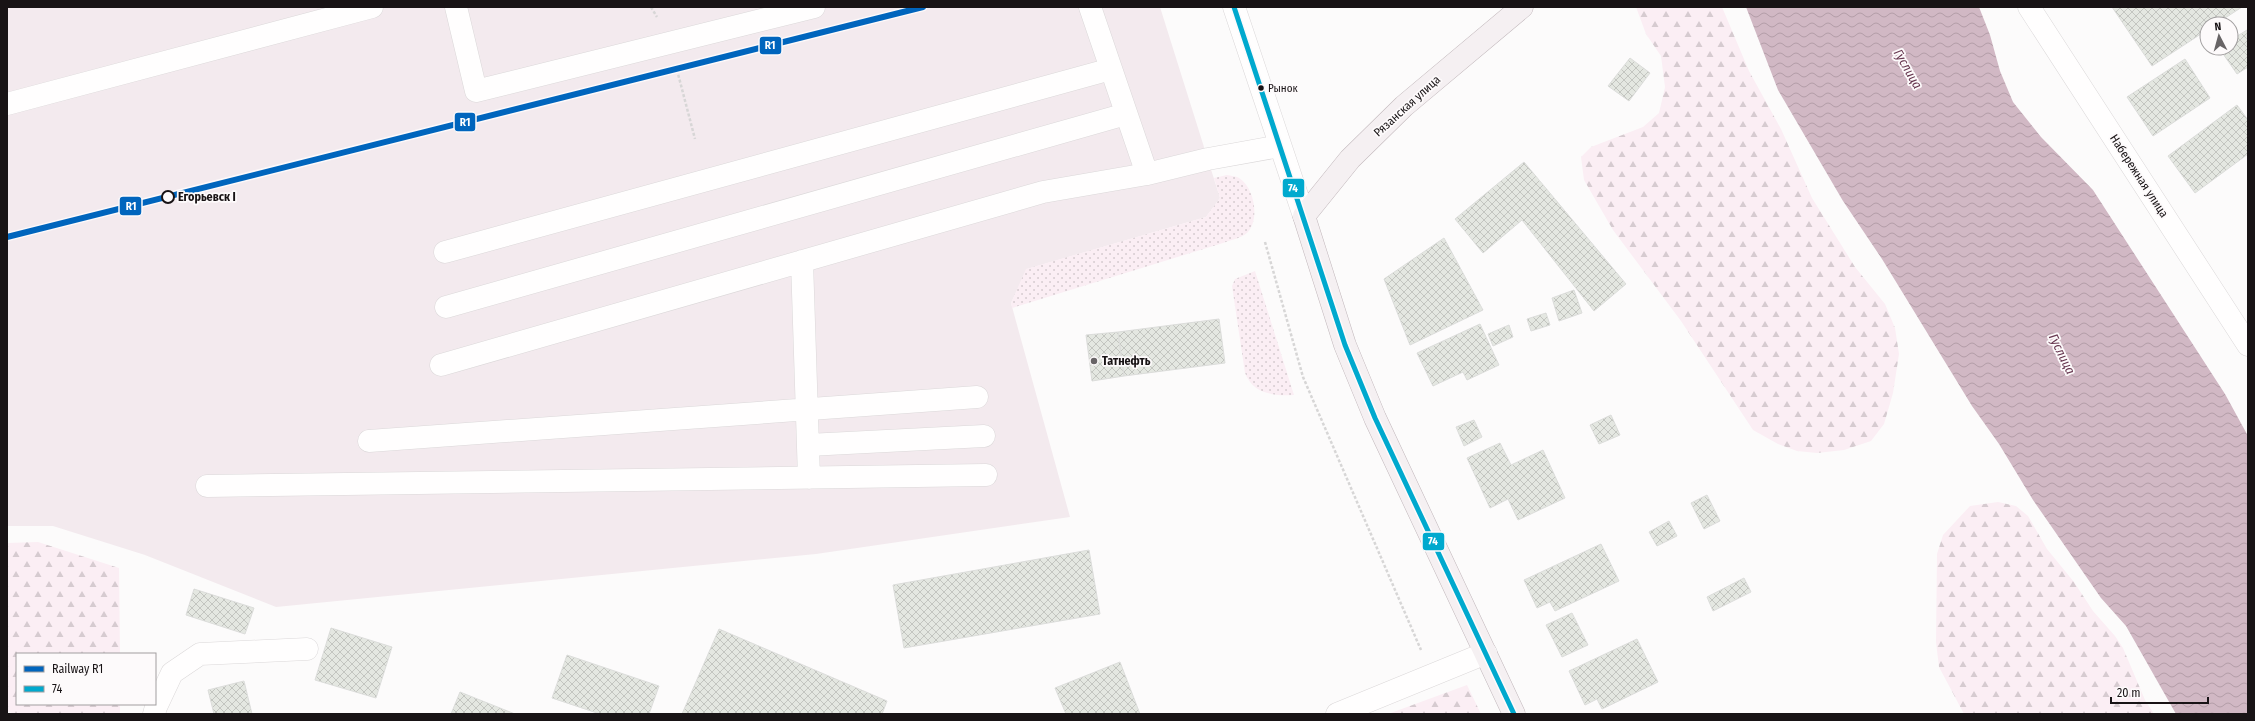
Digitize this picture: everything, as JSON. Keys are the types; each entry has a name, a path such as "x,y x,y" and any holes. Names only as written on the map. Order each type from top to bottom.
{"main road":[{"name":"Рязанская улица","path":"1304,216 1350,159 1404,106 1522,7"},
{"path":"1304,216 1345,345 1375,418 1514,714"}],"street":[{"path":"7,104 372,7"},
{"path":"456,7 476,91 814,7"},
{"path":"1090,7 1146,174"},
{"path":"1234,7 1304,216"},
{"name":"Набережная улица","path":"2029,7 2248,345"},
{"path":"445,252 1112,69"},
{"path":"446,307 1126,114"},
{"path":"441,365 1043,192 1146,174 1208,159 1280,146"},
{"path":"802,262 809,478"},
{"path":"369,441 977,397"},
{"path":"808,445 984,436"},
{"path":"207,486 986,475"},
{"path":"154,714 172,673 200,654 307,649"},
{"path":"1336,714 1486,653"}],"path":[{"path":"1265,242 1303,378 1432,674"}],"shaded area":[{"path":"7,7 1160,7 1220,198 1206,217 1027,269 1011,303 1070,517 816,554 276,607 145,555 53,526 7,526"}],"green space":[{"path":"1636,7 1722,7 1749,71 1781,129 1812,198 1855,267 1885,304 1895,328 1899,354 1893,393 1884,424 1871,441 1844,450 1817,453 1797,451 1778,444 1753,430 1681,321 1613,230 1584,180 1581,157 1591,147 1643,127 1659,113 1665,87 1661,56 1646,34"},
{"path":"1227,175 1239,178 1244,182 1252,195 1254,203 1254,219 1252,226 1243,236 1012,308 1011,303 1026,269 1206,217 1220,198 1214,178"},
{"path":"1255,271 1294,395 1279,395 1265,392 1253,385 1245,373 1232,286 1235,279"},
{"path":"1998,502 2016,506 2028,516 2047,549 2074,582 2093,611 2115,636 2123,648 2145,700 2154,714 1964,714 1939,667 1936,642 1937,554 1943,535 1970,506"},
{"path":"38,542 119,568 120,653 16,653 16,705 120,705 120,714 14,714 7,711 7,543"},
{"path":"1467,685 1481,714 1388,714"}],"water":[{"name":"Гуслица","path":"1746,7 1979,7 1990,35 2000,71 2013,102 2041,137 2093,190 2225,394 2248,436 2248,714 2176,714 2126,626 2101,598 2033,500 1999,444 1972,406 1882,259 1843,201 1778,90"}],"building":[{"path":"2112,7 2242,7 2228,16 2199,16 2199,35 2152,66"},
{"path":"2247,30 2248,67 2237,74 2225,56 2239,56 2239,35"},
{"path":"1630,58 1650,73 1629,101 1608,86"},
{"path":"2185,59 2210,98 2153,136 2127,97"},
{"path":"2237,105 2248,120 2248,154 2195,193 2168,156"},
{"path":"1524,162 1626,284 1594,311 1522,220 1483,253 1455,219"},
{"path":"1444,238 1483,310 1410,345 1384,279"},
{"path":"1574,290 1582,313 1559,321 1552,298"},
{"path":"1546,313 1550,325 1531,331 1527,319"},
{"path":"1219,319 1225,363 1124,376 1118,332"},
{"path":"1480,324 1499,365 1467,380 1463,372 1433,386 1417,353"},
{"path":"1509,325 1513,337 1493,346 1488,334"},
{"path":"1118,332 1124,376 1092,381 1086,335"},
{"path":"1611,415 1620,435 1599,444 1590,425"},
{"path":"1474,420 1482,437 1464,446 1456,427"},
{"path":"1500,443 1511,465 1543,450 1565,498 1518,520 1508,499 1490,508 1467,458"},
{"path":"1707,495 1720,521 1704,529 1691,503"},
{"path":"1669,521 1677,536 1657,546 1649,532"},
{"path":"1601,544 1619,581 1555,611 1550,602 1537,608 1524,580"},
{"path":"1089,550 1100,614 904,648 893,585"},
{"path":"1744,578 1751,592 1713,611 1707,597"},
{"path":"194,589 254,608 245,634 186,615"},
{"path":"1572,613 1588,645 1562,657 1546,625"},
{"path":"331,628 392,647 376,698 315,680"},
{"path":"719,629 887,701 882,714 682,714"},
{"path":"1637,639 1658,682 1602,709 1597,699 1585,705 1569,671"},
{"path":"567,655 659,686 649,714 600,714 552,698"},
{"path":"1120,662 1140,714 1066,714 1055,688"},
{"path":"244,681 252,714 214,714 208,690"},
{"path":"460,692 515,714 451,714"}],"rail line":[{"name":"R1","path":"7,237 923,7"}],"transit line":[{"name":"74","path":"1234,7 1345,345 1375,418 1514,714"}],"place":[{"name":"Рынок","path":"1261,88"},
{"name":"Егорьевск I","path":"168,197"},
{"name":"Татнефть","path":"1094,361"}]}
